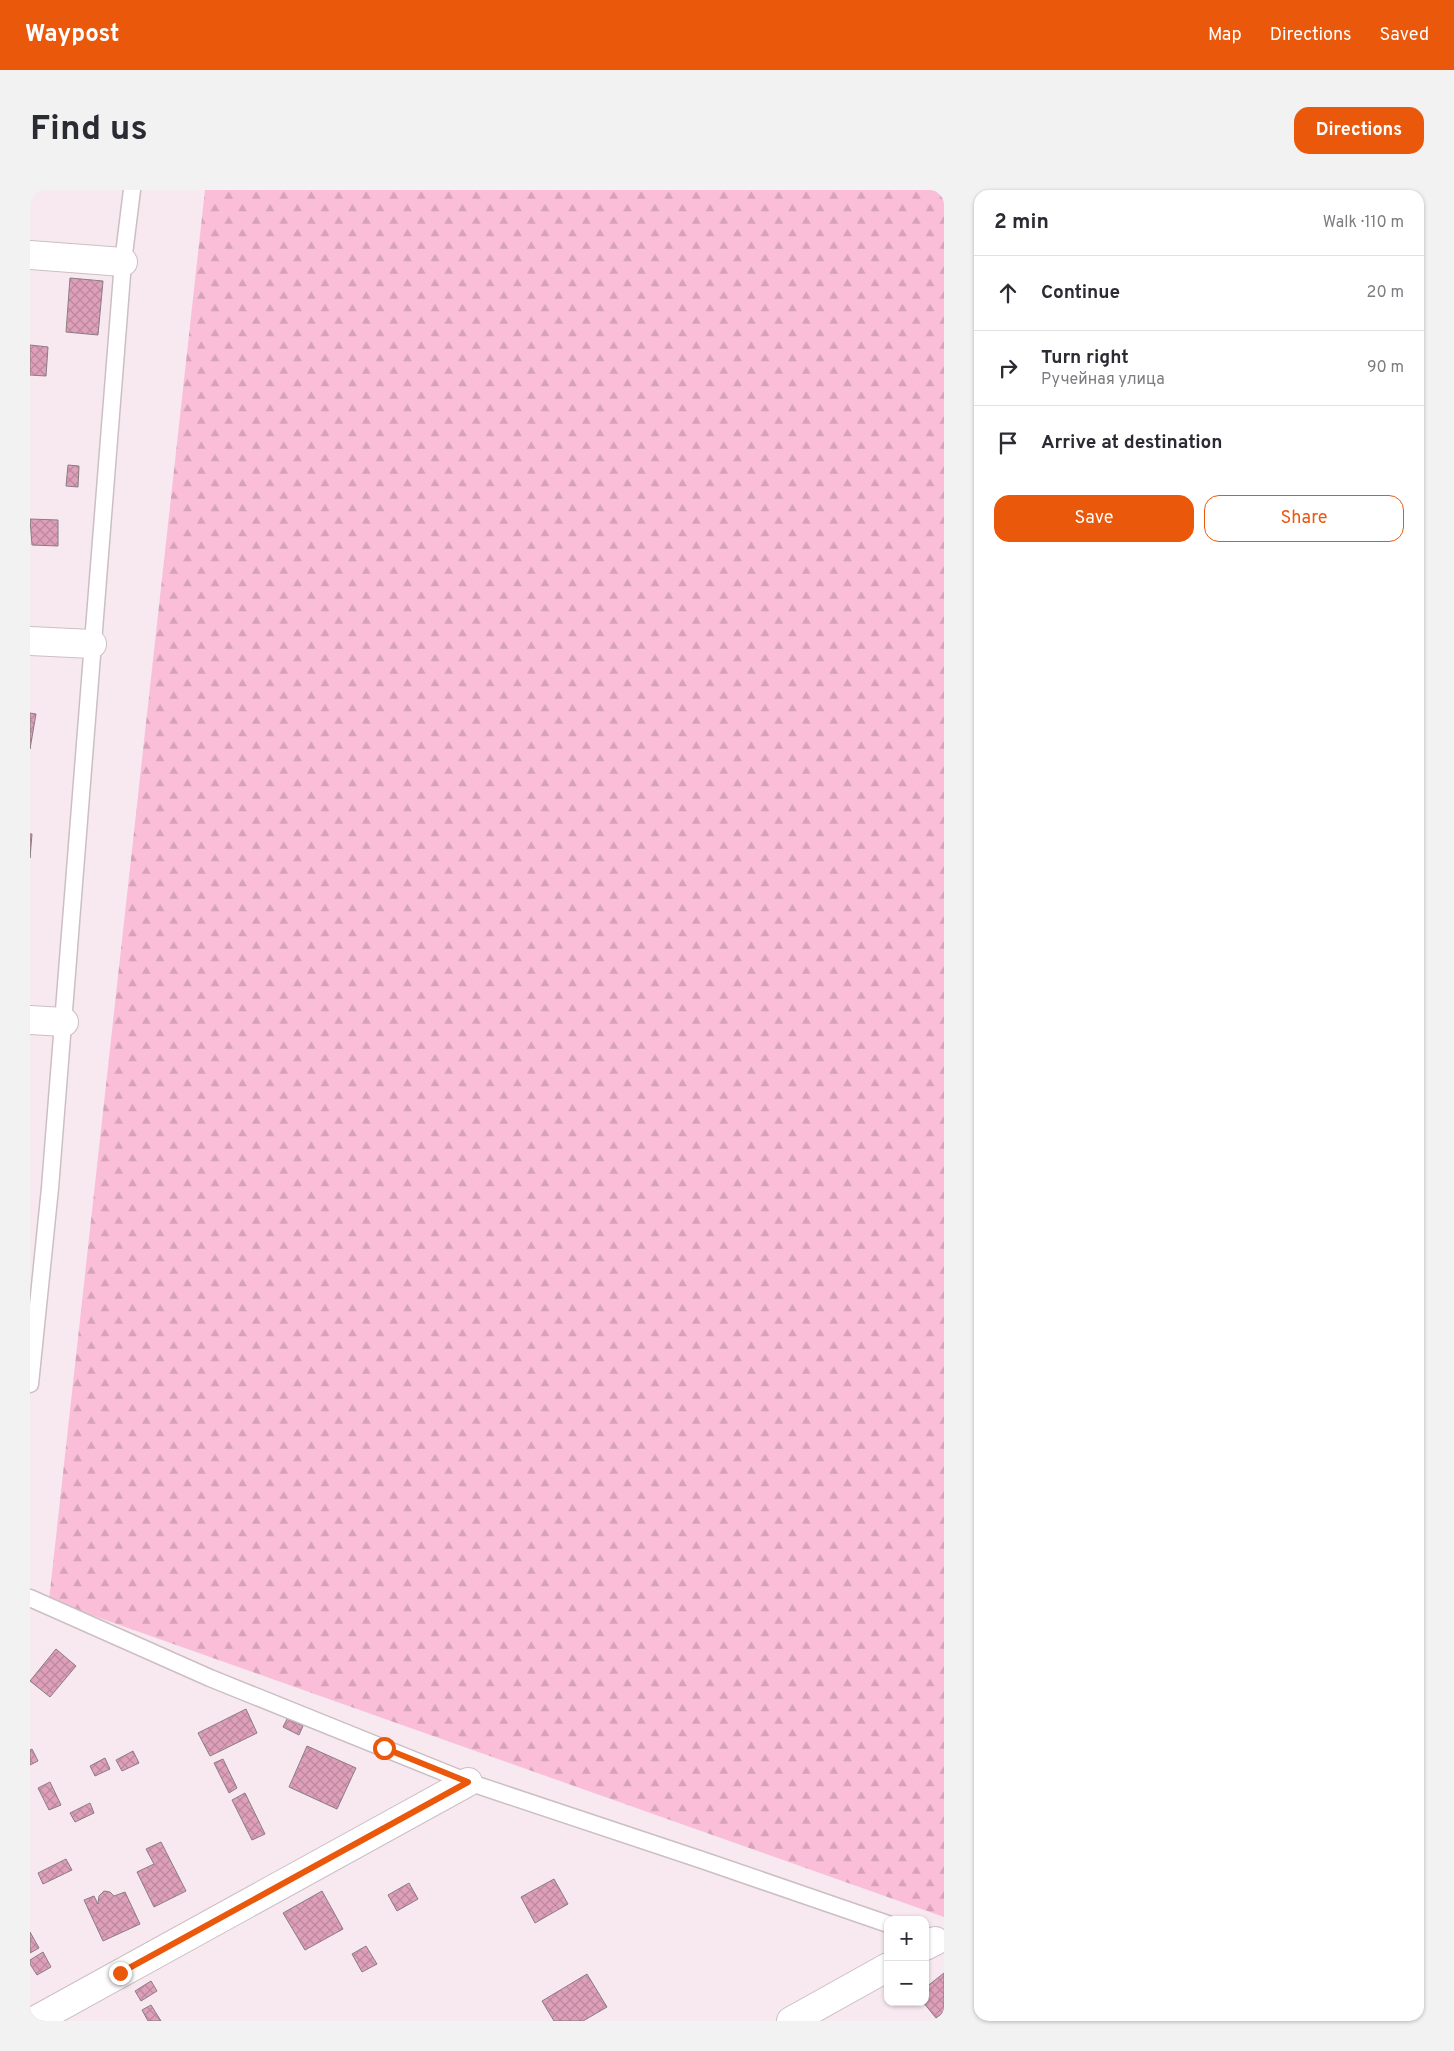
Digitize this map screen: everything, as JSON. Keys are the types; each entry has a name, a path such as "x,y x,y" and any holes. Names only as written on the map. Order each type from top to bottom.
{"street":[{"path":"30,255 123,262"},
{"path":"30,641 92,644"},
{"path":"30,1020 64,1022"},
{"path":"34,2021 468,1782"},
{"path":"791,2021 884,1969"}],"lane":[{"path":"30,1384 50,1188 123,262 132,190"},
{"path":"30,1598 210,1678 468,1782 884,1923"}],"green space":[{"path":"205,190 944,190 944,1917 49,1600"}],"building":[{"path":"70,278 103,281 98,335 66,332"},
{"path":"30,345 48,347 46,376 30,375"},
{"path":"68,465 79,466 78,487 66,486"},
{"path":"30,519 58,520 58,546 32,545"},
{"path":"30,713 36,714 30,749"},
{"path":"30,834 32,834 30,858"},
{"path":"56,1649 76,1666 50,1697 30,1681"},
{"path":"246,1709 257,1733 210,1756 198,1733"},
{"path":"287,1719 303,1726 299,1735 283,1727"},
{"path":"307,1746 356,1768 337,1809 289,1787"},
{"path":"32,1749 38,1761 30,1765 30,1750"},
{"path":"133,1751 139,1763 122,1771 116,1760"},
{"path":"105,1758 110,1769 95,1776 90,1766"},
{"path":"223,1759 237,1788 229,1793 214,1763"},
{"path":"50,1782 61,1805 49,1810 38,1788"},
{"path":"245,1793 265,1834 252,1840 232,1800"},
{"path":"90,1803 94,1813 75,1822 70,1813"},
{"path":"161,1842 186,1891 154,1907 137,1872 154,1864 146,1849"},
{"path":"66,1859 72,1870 43,1884 38,1873"},
{"path":"554,1879 568,1904 535,1923 521,1897"},
{"path":"409,1883 418,1899 397,1911 388,1895"},
{"path":"104,1891 110,1892 114,1896 125,1892 140,1924 103,1941 84,1900 94,1896 98,1904 99,1896"},
{"path":"322,1891 343,1929 305,1950 283,1913"},
{"path":"30,1932 39,1948 30,1953"},
{"path":"366,1946 377,1964 362,1972 352,1954"},
{"path":"43,1952 51,1967 37,1975 30,1964 30,1960"},
{"path":"944,1973 944,2012 936,2018 926,2006 929,2006 929,1985"},
{"path":"587,1974 607,2007 583,2021 554,2021 542,2001"},
{"path":"151,1981 157,1991 141,2001 135,1991"},
{"path":"151,2005 161,2021 148,2021 142,2010"}],"route":[{"path":"120,1973 468,1782 384,1748"}]}
